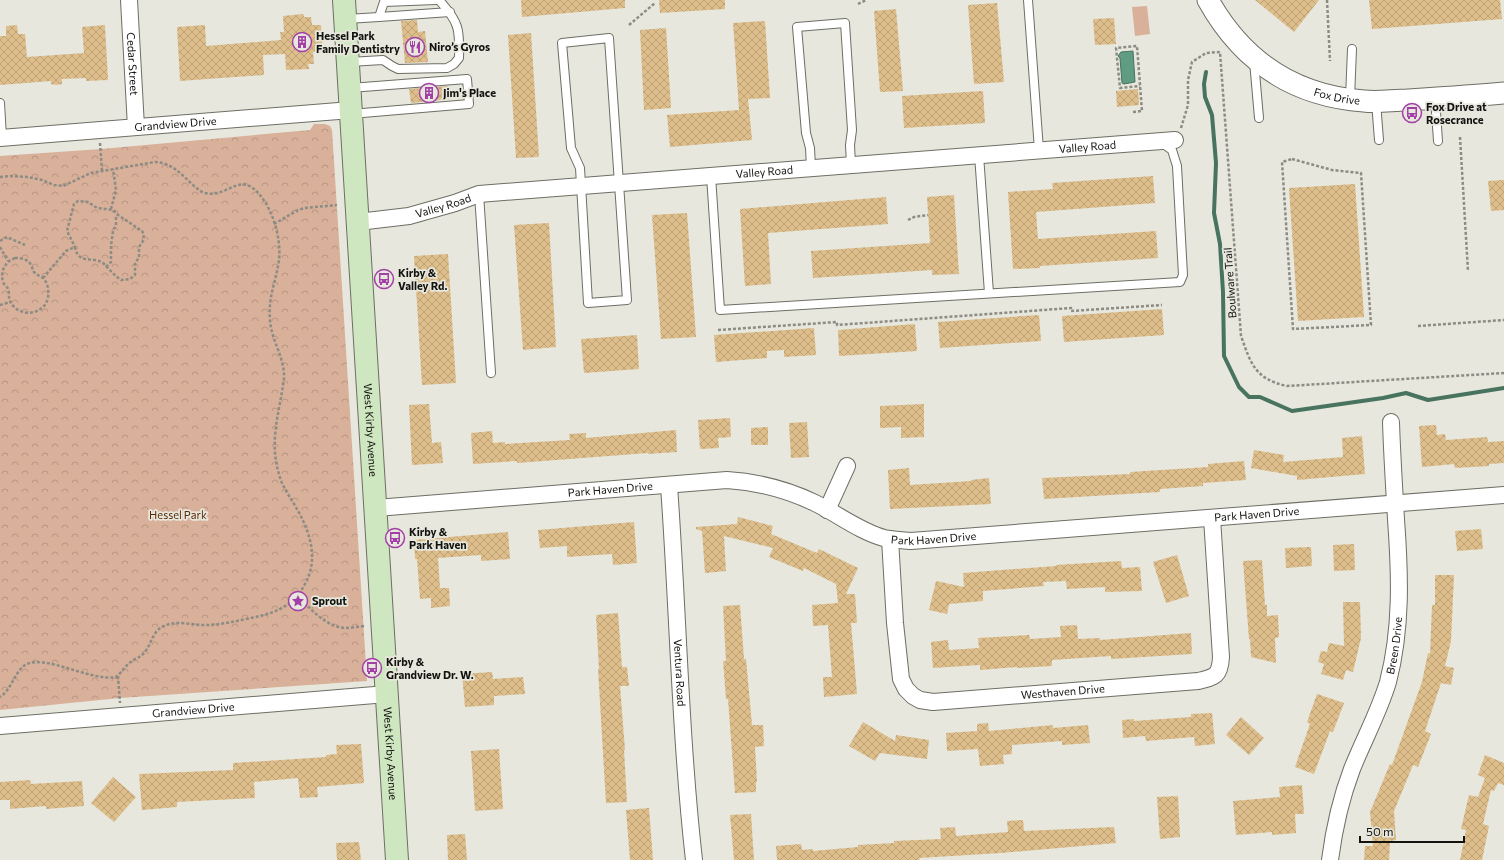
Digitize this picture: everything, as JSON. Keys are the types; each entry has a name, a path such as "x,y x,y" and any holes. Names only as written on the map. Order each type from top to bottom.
{"main road":[{"name":"West Kirby Avenue","path":"345,10 397,860"}],"street":[{"name":"Cedar Street","path":"129,0 136,127"},
{"name":"Fox Drive","path":"1208,0 1242,48 1280,77 1322,95 1365,102 1504,93"},
{"name":"Grandview Drive","path":"1,138 351,112"},
{"name":"Valley Road","path":"358,222 408,216 455,203 478,194 811,167 1168,141"},
{"name":"Breen Drive","path":"1330,860 1341,802 1352,769 1376,715 1388,682 1396,647 1400,606 1400,574 1391,422"},
{"path":"827,510 847,466"},
{"name":"Park Haven Drive","path":"376,508 669,486 727,480 767,485 792,493 874,534 890,539 911,541 1504,495"},
{"name":"Ventura Road","path":"669,486 676,585 684,743 694,860"},
{"name":"Westhaven Drive","path":"890,539 895,623 901,679 906,689 914,696 920,700 933,702 1198,681 1211,678 1218,673 1221,668 1212,518"},
{"name":"Grandview Drive","path":"0,726 387,694"}],"lane":[{"path":"379,17 384,2 436,0"},
{"path":"348,62 383,60 398,69 447,68 454,64 459,58 459,27 450,12 439,0"},
{"path":"1028,0 1039,150"},
{"path":"345,10 379,17 450,12"},
{"path":"811,167 810,148 806,133 797,26 845,23 852,130 850,145 851,164"},
{"path":"609,38 619,182 627,300 588,303 580,168 571,148 562,43 609,38"},
{"path":"1350,99 1352,49"},
{"path":"1253,57 1259,118"},
{"path":"350,88 467,79 469,104 351,112"},
{"path":"1435,98 1438,141"},
{"path":"1376,101 1379,140"},
{"path":"0,103 1,138"},
{"path":"711,176 720,310 989,292 1180,282 1183,275 1177,166 1168,141"},
{"path":"979,155 989,292"},
{"path":"478,194 491,374"}],"path":[{"path":"858,4 866,0"},
{"path":"1327,0 1330,61"},
{"path":"629,25 655,3"},
{"path":"1133,112 1142,112 1137,46 1116,48 1120,88 1140,86"},
{"name":"Boulware Trail","path":"1168,141 1175,133 1180,131 1188,105 1188,80 1192,62 1206,53 1220,52 1241,336 1253,366 1261,376 1273,383 1286,386 1504,373"},
{"path":"1460,137 1468,271"},
{"path":"101,149 102,170"},
{"path":"1292,159 1332,170 1361,173 1371,324 1293,329 1282,162 1292,159"},
{"path":"0,177 28,177 42,180 54,185 63,186 91,173 102,170 148,163 162,163 173,167 198,190 206,193 216,193 234,186 248,186 256,191 266,204 274,224 277,236 279,258 271,289 270,319 270,329 283,366 284,377 275,430 275,455 277,469 281,481 300,514 313,551 312,568 298,596 278,611 228,624 204,625 174,623 166,625 157,630 143,655 132,660 118,676 113,678 46,663 32,662 22,668 8,689 0,697"},
{"path":"111,209 116,190 112,169"},
{"path":"78,201 88,202 97,208 111,209 118,215 142,231 144,237 139,247 139,259 135,264 136,273 134,277 126,280 122,280 98,261 81,258 77,253 67,231 74,204 78,201"},
{"path":"274,224 298,210 337,205"},
{"path":"106,267 111,262 113,231 118,215"},
{"path":"908,220 914,217 928,215"},
{"path":"0,241 7,238 24,245"},
{"path":"0,247 8,261"},
{"path":"43,278 66,251 75,247"},
{"path":"18,258 28,261 34,273 43,278 48,287 47,302 35,312 23,312 15,308 10,302 9,290 1,276 2,267 8,261 18,258"},
{"path":"0,305 10,302"},
{"path":"718,330 837,322 837,326 1070,308 1071,311 1162,305"},
{"path":"1418,326 1504,320"},
{"path":"298,596 313,612 327,622 344,628 364,626"},
{"path":"118,676 120,698"}],"green space":[{"path":"1147,6 1150,34 1135,36 1132,7"},
{"name":"Hessel Park","path":"314,124 325,124 330,126 332,130 367,681 120,698 0,710 0,156 101,149 310,130"}],"shaded area":[{"path":"1133,51 1135,82 1124,84 1122,83 1120,58 1118,56 1121,52"}],"building":[{"path":"521,0 625,0 625,8 522,17"},
{"path":"659,0 725,0 725,9 660,13"},
{"path":"1255,0 1319,0 1294,32"},
{"path":"1369,0 1500,0 1502,19 1372,29"},
{"path":"997,3 1004,82 974,84 968,5"},
{"path":"896,9 903,91 880,92 874,11"},
{"path":"303,14 304,17 311,17 312,25 321,25 323,52 313,52 314,64 308,64 309,69 286,70 285,54 263,55 264,75 180,81 177,27 205,25 206,46 281,40 280,32 284,32 283,16"},
{"path":"1114,18 1116,44 1095,45 1093,19"},
{"name":"Niro’s Gyros","path":"417,20 418,32 425,31 428,62 405,63 401,21"},
{"path":"765,21 770,98 748,99 752,140 670,147 667,115 739,110 733,23"},
{"path":"17,25 18,34 25,34 27,57 84,53 82,27 105,25 108,80 86,81 86,78 62,79 62,84 56,85 51,84 51,81 0,85 0,36 6,36 6,26"},
{"path":"666,28 671,108 644,110 640,30"},
{"path":"531,33 539,157 516,158 508,35"},
{"name":"Jim's Place","path":"448,86 450,99 411,103 409,89"},
{"path":"1138,89 1139,105 1117,107 1116,91"},
{"path":"983,91 985,123 904,128 902,96"},
{"path":"1153,176 1155,203 1036,212 1038,239 1156,231 1158,258 1013,269 1008,192 1053,189 1052,183"},
{"path":"1504,180 1504,210 1491,211 1488,181"},
{"path":"1355,184 1364,317 1298,321 1289,188"},
{"path":"954,195 959,274 932,275 932,270 813,278 811,251 930,243 927,197"},
{"path":"886,197 888,224 768,233 771,284 745,286 740,209"},
{"path":"687,213 696,337 661,339 652,215"},
{"path":"549,223 556,347 523,350 514,225"},
{"path":"448,254 456,383 422,385 414,256"},
{"path":"1162,309 1164,335 1064,342 1062,316"},
{"path":"1039,315 1041,341 940,348 938,322"},
{"path":"915,324 917,351 839,356 838,330"},
{"path":"814,328 816,355 784,357 784,350 767,351 767,358 716,362 714,335"},
{"path":"637,335 639,369 584,373 581,339"},
{"path":"429,404 432,443 441,442 443,463 412,465 409,405"},
{"path":"924,404 924,437 901,438 901,427 880,428 880,406"},
{"path":"730,418 731,437 718,438 719,448 700,449 698,420"},
{"path":"807,422 809,457 791,458 789,423"},
{"path":"1436,425 1437,435 1445,434 1446,440 1487,437 1488,442 1504,441 1504,463 1489,464 1489,466 1455,468 1454,464 1422,467 1419,426"},
{"path":"768,427 768,445 751,445 751,428"},
{"path":"676,430 677,452 517,463 517,461 473,464 471,433 492,431 493,443 505,442 505,444 570,440 569,434 586,433 586,438"},
{"path":"1362,436 1365,474 1297,480 1297,476 1251,468 1254,450 1284,455 1283,462 1343,457 1342,438"},
{"path":"1244,461 1246,480 1203,483 1203,486 1160,489 1160,492 1044,499 1042,478 1130,474 1130,472 1208,467 1208,464"},
{"path":"909,468 910,485 971,481 989,478 991,504 890,509 888,470"},
{"path":"738,517 773,526 771,534 817,553 819,549 858,568 846,594 855,594 857,623 851,623 857,694 824,697 823,677 832,677 828,625 813,626 812,605 838,603 836,584 804,568 803,571 769,557 773,548 724,536 726,571 705,573 702,531 696,529 696,527 737,524"},
{"path":"634,522 637,563 613,565 612,554 567,557 567,546 540,548 538,530"},
{"path":"1481,529 1483,549 1457,551 1455,531"},
{"path":"508,532 510,559 481,561 481,555 438,558 440,588 449,588 450,606 431,608 431,598 420,599 414,540"},
{"path":"1354,544 1355,570 1334,571 1333,545"},
{"path":"1311,547 1312,566 1286,568 1285,548"},
{"path":"1177,555 1189,596 1166,603 1153,562"},
{"path":"1262,560 1267,616 1278,615 1279,637 1275,638 1276,663 1251,657 1243,561"},
{"path":"1121,561 1122,568 1140,567 1142,591 1105,592 1105,587 1067,589 1066,581 1043,582 1044,586 983,591 983,601 949,604 947,614 929,610 936,581 964,587 963,573"},
{"path":"1435,575 1454,575 1451,641 1445,666 1454,668 1451,685 1441,683 1425,731 1431,734 1418,767 1413,765 1394,811 1396,840 1390,841 1389,860 1364,860 1365,846 1373,846 1370,812 1390,764 1392,765 1422,682 1428,653 1430,654 1432,605 1435,605"},
{"path":"1343,602 1360,602 1361,638 1353,672 1346,670 1343,680 1321,674 1324,664 1318,662 1321,651 1327,652 1329,643 1344,646"},
{"path":"740,605 744,659 746,659 752,725 763,725 764,746 755,747 757,782 756,792 735,793 728,699 726,699 723,661 726,661 723,606"},
{"path":"618,613 622,667 627,667 629,686 620,686 627,802 606,803 596,615"},
{"path":"1077,625 1078,639 1100,638 1100,640 1191,633 1192,654 1111,659 1111,656 1052,660 1052,666 980,670 980,665 933,668 931,642 948,640 949,650 979,648 978,638 1029,635 1030,639 1061,637 1060,626"},
{"path":"492,672 493,679 523,677 525,694 494,696 494,705 465,707 462,674"},
{"path":"1317,694 1344,703 1333,732 1330,731 1314,774 1295,767 1310,724 1307,722"},
{"path":"1212,713 1215,744 1195,746 1194,737 1146,741 1145,736 1123,738 1122,720 1134,719 1134,721 1191,717 1191,714"},
{"path":"1241,717 1264,738 1249,755 1226,735"},
{"path":"863,722 895,741 896,735 929,740 927,759 880,753 875,761 849,746"},
{"path":"988,723 989,731 1053,725 1053,728 1088,725 1090,743 1062,745 1062,741 1012,745 1012,754 1003,755 1004,764 980,766 978,749 947,751 946,733 977,731 977,724"},
{"path":"361,744 364,783 317,787 318,797 300,798 298,778 254,782 255,798 177,802 177,807 142,810 139,774 233,770 233,763 326,757 326,755 337,754 336,745"},
{"path":"499,749 503,809 475,811 471,751"},
{"path":"1485,755 1504,763 1504,785 1498,783 1494,791 1491,790 1483,824 1489,826 1482,860 1460,860 1466,830 1461,829 1469,795 1478,797 1485,778 1478,775"},
{"path":"113,777 136,797 114,822 91,803"},
{"path":"30,780 31,784 82,781 84,806 46,809 46,806 10,809 10,800 0,800 0,782"},
{"path":"1302,785 1304,814 1295,814 1296,833 1272,835 1272,832 1236,835 1233,801 1280,797 1279,787"},
{"path":"1178,796 1180,837 1160,839 1157,797"},
{"path":"649,808 653,860 630,860 626,810"},
{"path":"751,814 754,860 734,860 730,815"},
{"path":"1023,820 1024,831 1114,827 1116,843 1001,853 919,858 920,860 777,860 776,846 801,844 802,850 813,849 813,851 858,847 858,845 894,843 894,841 941,839 940,828 955,827 956,836 1008,832 1007,821"},
{"path":"465,834 467,860 448,860 447,835"},
{"path":"359,842 361,860 337,860 336,843"}],"waterway":[{"path":"1206,72 1204,84 1205,97 1212,115 1216,163 1214,213 1220,244 1223,292 1224,356 1239,387 1249,397 1260,397 1292,411 1383,398 1406,393 1428,400 1504,388"}],"place":[{"name":"Hessel Park Family Dentistry","path":"302,42"},
{"name":"Niro’s Gyros","path":"415,47"},
{"name":"Jim's Place","path":"429,93"},
{"name":"Fox Drive at Rosecrance","path":"1412,113"},
{"name":"Kirby & Valley Rd.","path":"384,279"},
{"name":"Kirby & Park Haven","path":"395,538"},
{"name":"Sprout","path":"298,601"},
{"name":"Kirby & Grandview Dr. W.","path":"372,668"}]}
